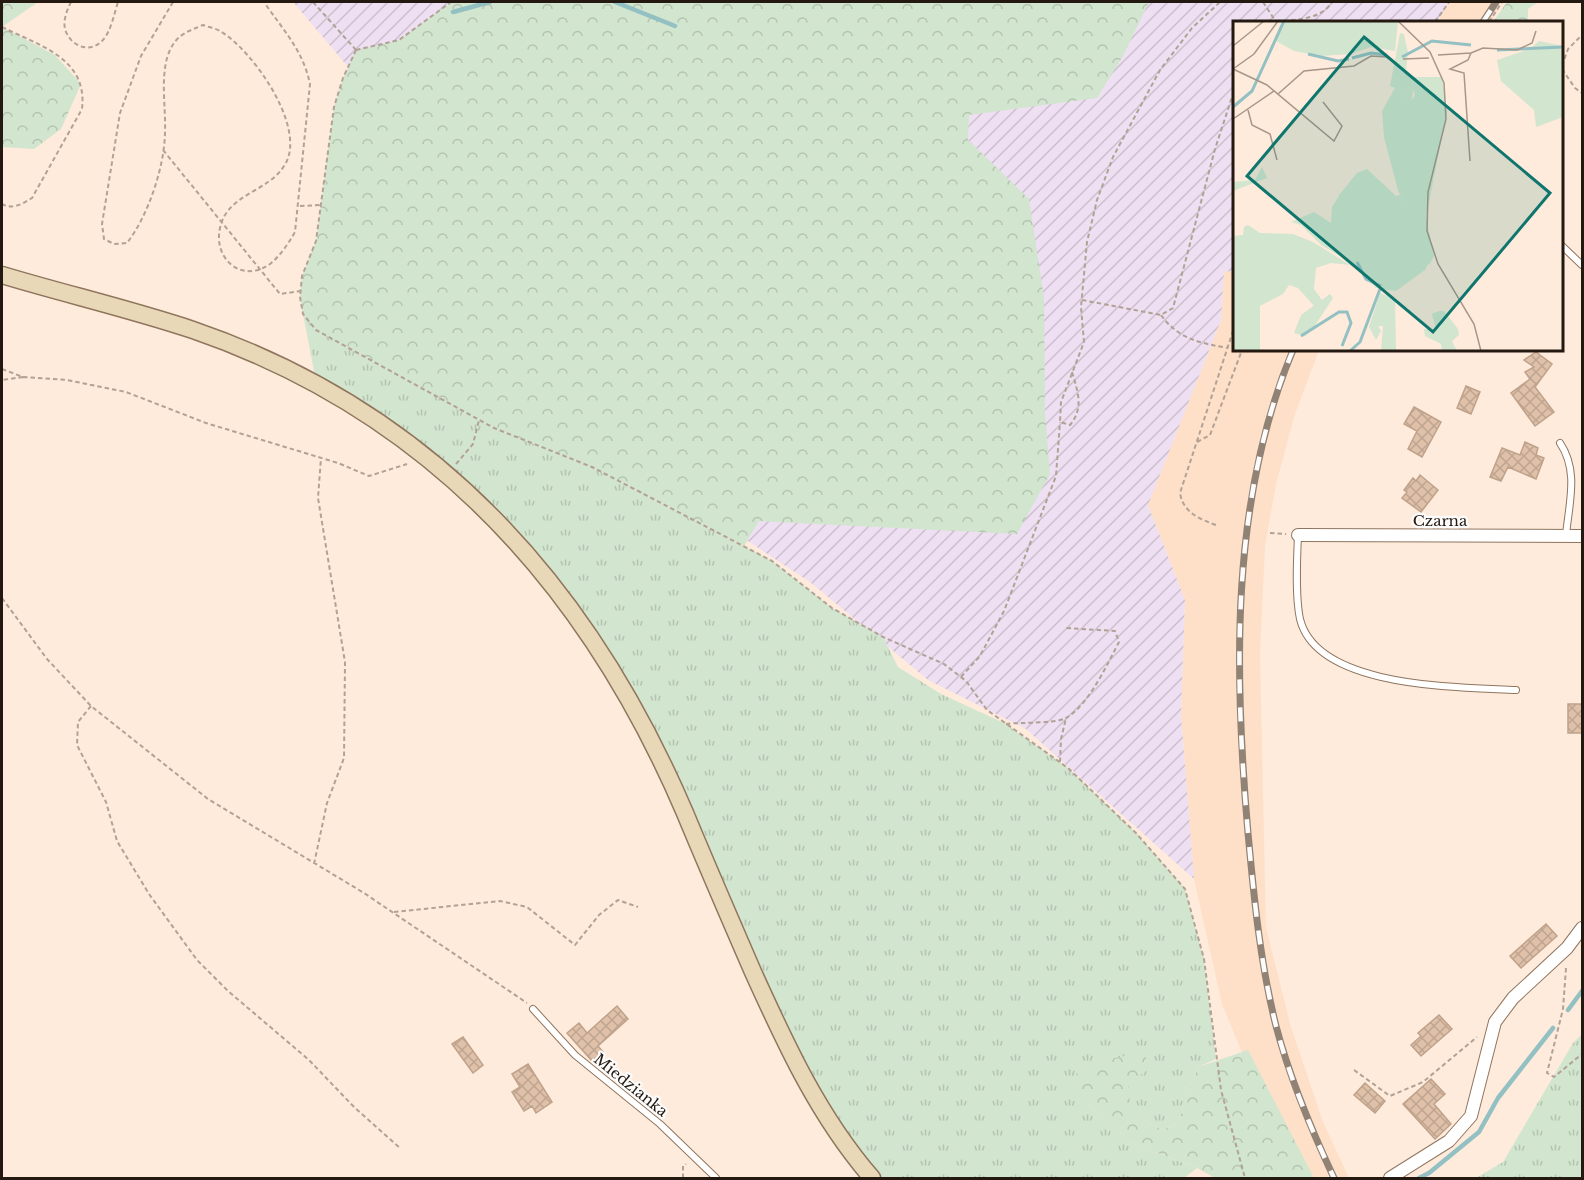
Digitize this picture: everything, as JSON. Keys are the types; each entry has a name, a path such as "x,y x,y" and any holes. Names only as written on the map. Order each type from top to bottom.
{"main road":[{"path":"2,275 194,330 262,358 362,411 446,473 502,526 535,561 573,610 616,675 673,786 789,1051 826,1116 872,1179"}],"street":[{"name":"Czarna","path":"1298,535 1582,536"},
{"path":"1390,1179 1449,1141 1471,1116 1495,1022 1513,998 1567,948 1582,928"}],"lane":[{"path":"1563,247 1582,265"},
{"path":"1560,443 1569,457 1572,470 1566,535"},
{"path":"1298,535 1300,619 1309,638 1320,649 1362,671 1390,680 1414,685 1516,690"},
{"name":"Miedzianka","path":"533,1009 575,1055 660,1124 716,1179"}],"path":[{"path":"71,2 64,27 69,39 80,47 90,48 100,43 107,35 118,2"},
{"path":"173,2 141,56 120,113 102,224 105,239 114,244 127,243 138,228 149,205 163,150 166,68 170,50 181,33 203,25 220,31 239,46 262,71 275,94 290,135 290,158 283,170 231,206 220,226 219,247 227,263 240,270 261,269 285,250 295,232 310,84 306,64 294,40 264,2"},
{"path":"313,2 356,50"},
{"path":"356,50 399,40 450,2"},
{"path":"961,677 980,656 1004,611 1056,476 1061,402 1084,342 1082,300 1087,242 1097,200 1113,157 1160,70 1192,28 1220,2"},
{"path":"1263,2 1275,21"},
{"path":"1282,21 1314,16 1328,8 1332,2"},
{"path":"1437,21 1449,2"},
{"path":"1490,21 1502,2"},
{"path":"2,27 69,63 79,76 84,93 82,109 33,198 20,206 7,207 2,204"},
{"path":"1563,65 1568,49 1582,35"},
{"path":"356,50 343,78 334,107 316,241 302,276 303,314 316,330 479,420 592,467 772,561 832,608 883,638 944,664 961,677 980,703 1060,762 1136,833 1185,889 1204,959 1221,1090 1245,1179"},
{"path":"1563,70 1575,88 1582,93"},
{"path":"1082,300 1161,315 1173,308 1180,289 1204,188 1233,94"},
{"path":"163,150 280,294 301,291"},
{"path":"299,206 321,205"},
{"path":"1161,315 1168,324 1191,342 1228,348"},
{"path":"1216,525 1196,516 1182,503 1180,493 1233,331"},
{"path":"1197,442 1210,435 1242,351"},
{"path":"2,369 23,376 67,380 126,392 206,423 321,458 369,476 408,464 423,455"},
{"path":"1060,422 1070,425 1078,415 1080,399 1072,372"},
{"path":"2,380 23,376"},
{"path":"446,473 473,444 479,420"},
{"path":"314,864 327,803 344,758 345,662 318,498 321,458"},
{"path":"1270,533 1298,535"},
{"path":"2,598 47,659 91,706 208,799 394,912 514,992 533,1009"},
{"path":"1060,762 1061,739 1066,718 1083,701 1102,674 1119,642 1115,631 1066,628"},
{"path":"91,706 78,722 77,745 106,802 117,841 149,894 197,960 228,991 309,1060 355,1108 401,1149"},
{"path":"1006,724 1066,718"},
{"path":"394,912 500,901 527,907 575,945 599,915 618,900 638,907"},
{"path":"1567,948 1563,1009 1547,1073 1554,1077 1582,1054"},
{"path":"1354,1070 1390,1096 1423,1082 1495,1022"},
{"path":"683,1179 683,1166 697,1158"}],"shaded area":[{"path":"293,2 1449,2 1438,21 1233,21 1233,272 1224,271 1221,320 1148,505 1185,600 1181,715 1194,879 1026,729 928,680 810,582 693,505 360,81"},
{"path":"1449,2 1502,2 1492,21 1438,21"},
{"path":"1224,271 1233,272 1233,351 1319,351 1295,414 1276,484 1265,546 1260,654 1266,928 1290,1024 1323,1122 1349,1178 1300,1178 1269,1118 1222,1004 1194,879 1181,715 1185,600 1148,505 1221,320"}],"green space":[{"path":"2,2 38,2 2,27"},
{"path":"451,2 1149,2 1123,56 1097,98 969,115 968,140 1029,199 1044,298 1045,413 1050,474 1017,534 759,521 744,546 592,467 494,428 316,330 303,314 300,297 302,276 316,241 334,107 343,78 356,50 399,40"},
{"path":"1507,2 1538,2 1528,9 1528,21 1494,21"},
{"path":"2,27 55,55 81,84 61,129 34,149 2,147"},
{"path":"303,314 316,330 494,428 592,467 772,561 832,608 883,637 898,667 941,694 1004,723 1068,768 1136,833 1185,889 1204,959 1216,1059 1198,1067 1178,1123 1163,1130 1140,1118 1132,1108 1127,1083 1099,1062 1078,1066 1087,1105 1118,1129 1131,1143 1197,1168 1184,1178 872,1178 826,1116 616,675 479,502 317,386"},
{"path":"1582,1034 1582,1178 1476,1178 1503,1162 1573,1043"},
{"path":"1248,1050 1314,1178 1215,1178 1197,1168 1131,1143 1118,1129 1087,1105 1075,1084 1078,1066 1143,1052 1151,1068 1128,1083 1130,1101 1132,1108 1140,1118 1163,1130 1178,1123 1198,1067"}],"building":[{"path":"1536,352 1552,364 1535,387 1554,412 1535,426 1511,393 1530,379 1525,372 1534,367 1524,360"},
{"path":"1466,386 1480,392 1471,414 1457,408"},
{"path":"1414,407 1441,422 1422,457 1408,449 1417,431 1404,424"},
{"path":"1525,442 1538,448 1536,455 1544,458 1536,479 1508,467 1501,481 1490,477 1502,448 1520,455"},
{"path":"1420,475 1438,490 1421,512 1402,498 1407,492 1404,490 1413,478 1416,481"},
{"path":"1568,704 1582,704 1582,733 1568,733"},
{"path":"1546,924 1557,936 1521,968 1510,956"},
{"path":"617,1006 628,1019 598,1046 603,1052 592,1061 567,1033 579,1023 587,1033"},
{"path":"1439,1015 1452,1029 1421,1056 1411,1045 1421,1036 1418,1033"},
{"path":"463,1037 483,1065 473,1073 452,1044"},
{"path":"528,1064 552,1102 536,1113 532,1106 524,1111 512,1092 520,1087 512,1074"},
{"path":"1431,1079 1445,1094 1434,1104 1451,1124 1435,1139 1403,1104"},
{"path":"1365,1083 1385,1101 1375,1113 1354,1095"}],"waterway":[{"path":"453,12 490,2"},
{"path":"615,2 675,26"},
{"path":"1568,1010 1582,991"},
{"path":"1419,1178 1429,1173 1479,1132 1498,1098 1553,1028"}],"railway":[{"path":"1484,21 1496,2"},
{"path":"1293,351 1272,407 1257,466 1247,527 1239,649 1243,772 1253,882 1270,1002 1294,1084 1334,1178"}]}
